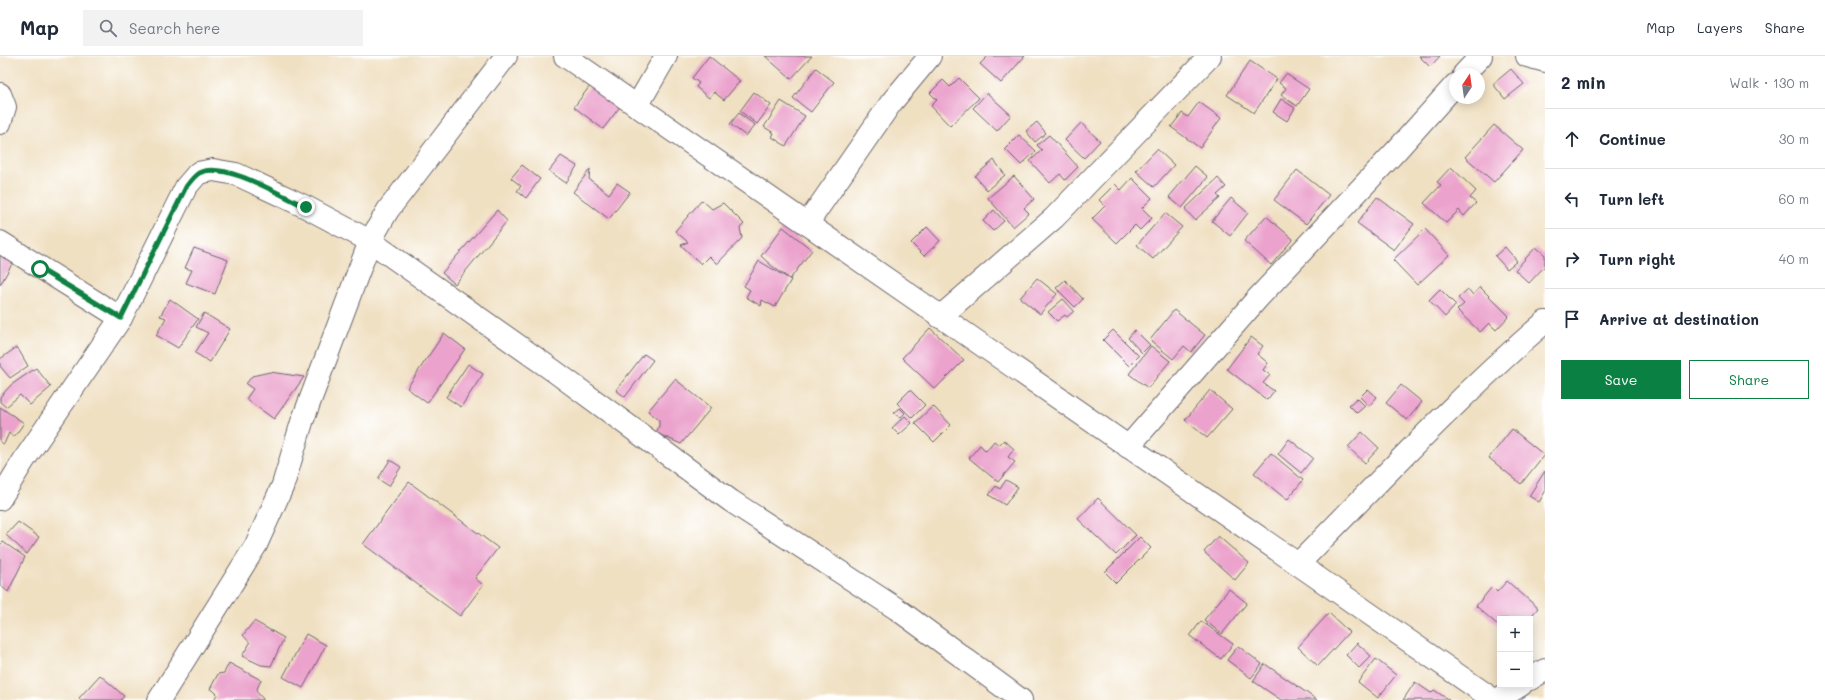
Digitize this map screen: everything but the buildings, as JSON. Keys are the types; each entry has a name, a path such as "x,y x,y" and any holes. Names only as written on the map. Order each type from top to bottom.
{"street":[{"path":"159,700 256,545 283,485 302,422 370,241 388,210 506,56"},
{"path":"565,56 940,317 1496,700 1516,688"},
{"path":"637,106 666,56"},
{"path":"806,224 891,103 930,56"},
{"path":"940,317 1054,218 1210,56"},
{"path":"1470,68 1481,56"},
{"path":"1527,56 1545,61"},
{"path":"1128,447 1257,299 1396,151 1449,92"},
{"path":"0,94 5,107 0,123"},
{"path":"0,499 24,460 121,318 186,187 198,173 212,170 236,174 306,207 370,241 554,371 731,501 897,609 1021,700"},
{"path":"0,242 121,318"},
{"path":"1298,564 1470,391 1545,322"},
{"path":"1533,677 1545,670"}],"route":[{"path":"40,269 121,318 186,187 198,173 212,170 236,174 306,207"}]}
